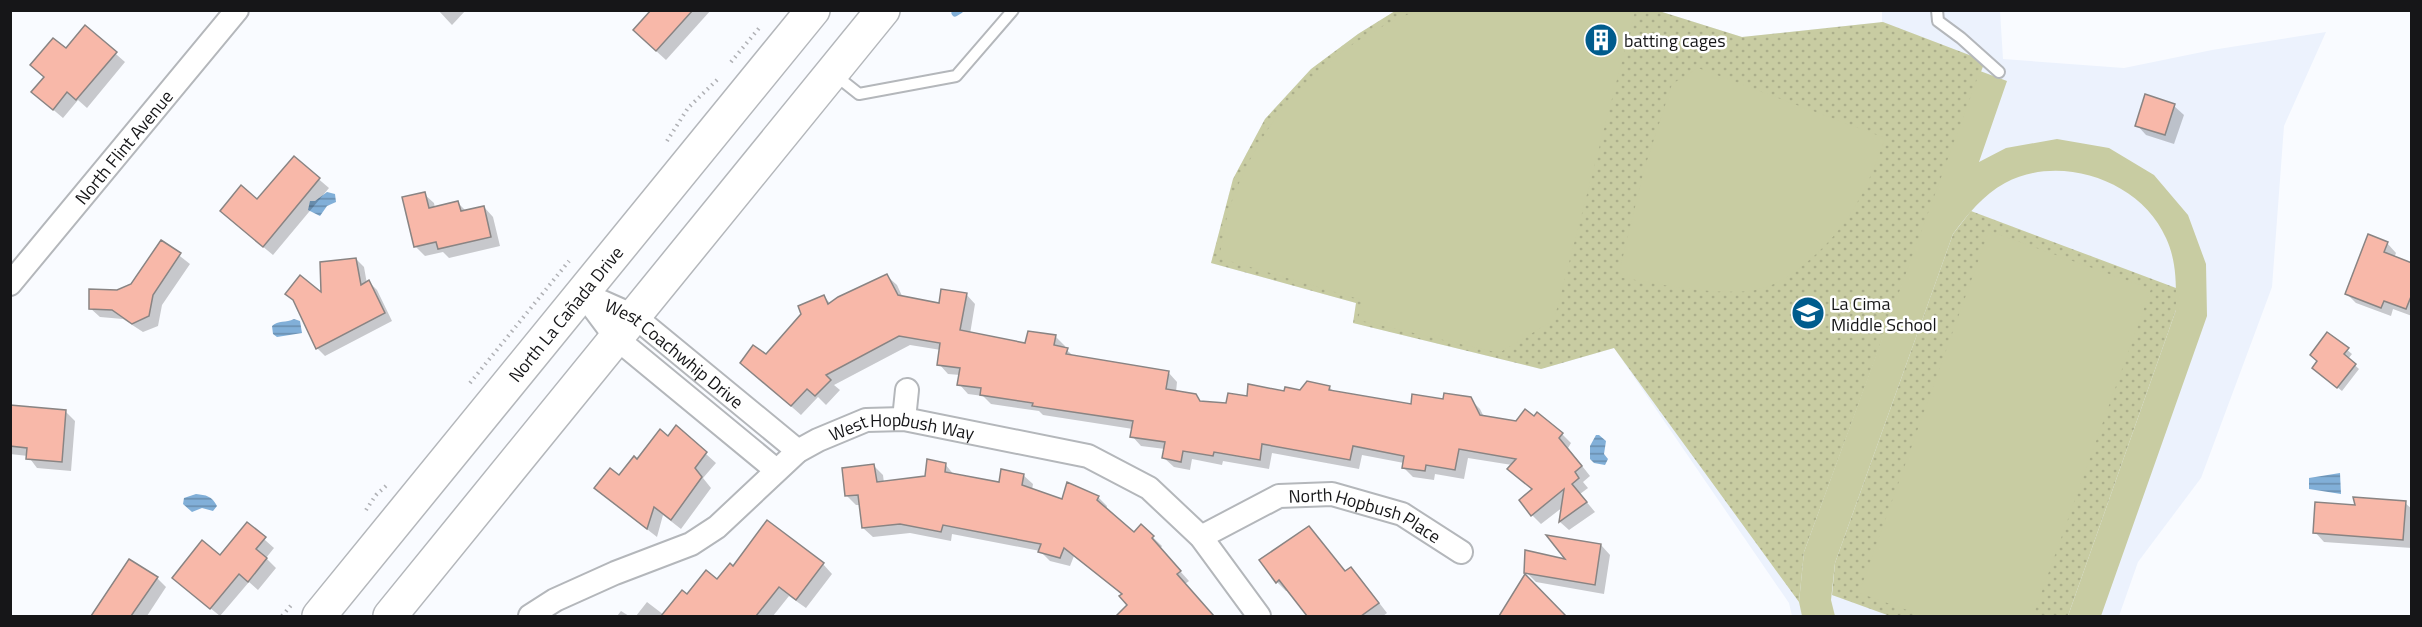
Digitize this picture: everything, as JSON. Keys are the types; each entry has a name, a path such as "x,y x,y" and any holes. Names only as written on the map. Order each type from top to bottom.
{"main road":[{"name":"North La Cañada Drive","path":"319,616 813,10"},
{"path":"390,616 882,10"}],"street":[{"name":"North Flint Avenue","path":"10,284 237,10"},
{"name":"West Coachwhip Drive","path":"582,293 625,327 798,451"},
{"name":"West Coachwhip Drive","path":"625,327 776,470"},
{"path":"904,420 907,390"},
{"name":"West Hopbush Way","path":"530,616 555,600 615,573 691,544 717,527 798,451 866,420 904,420 1088,456 1149,488 1201,537 1259,616"},
{"name":"North Hopbush Place","path":"1201,537 1279,496 1332,494 1402,514 1461,552"}],"lane":[{"path":"832,72 860,94 956,76 1013,10"},
{"path":"1937,10 1938,21 1999,72"}],"shaded area":[{"name":"La Cima Middle School","path":"1395,11 1659,11 1742,37 1882,22 1882,11 2000,11 2003,59 2124,68 2212,50 2326,32 2284,126 2272,287 2201,478 2138,562 2119,616 1792,616 1789,603 1614,348 1541,369 1353,323 1356,303 1211,263 1233,179 1265,119 1310,70 1358,34"}],"green space":[{"path":"1395,11 1659,11 1742,37 1883,22 1985,61 1804,552 1799,602 1614,348 1541,369 1353,323 1356,303 1211,263 1233,179 1265,119 1311,69 1358,34"},
{"path":"1416,11 1635,11 1554,320 1499,353 1358,320 1362,300 1219,258 1228,213 1241,179 1276,117 1324,66 1383,26"},
{"path":"1698,68 1885,138 1863,193 1831,239 1802,266 1784,279 1764,288 1749,291 1717,291 1618,277 1644,170 1672,84"},
{"path":"1980,71 2007,81 1979,162 2006,148 2057,139 2109,148 2154,175 2188,215 2206,264 2207,316 2101,616 2068,616 2176,310 2174,265 2170,247 2154,218 2138,201 2119,188 2097,178 2074,172 2050,171 2027,174 2005,183 1990,193 1970,212 1953,234 1835,563 1831,600 1835,616 1802,616 1799,602 1804,552"},
{"path":"1971,211 2176,288 2176,310 2068,616 1890,616 1832,595 1835,563 1953,234"},
{"path":"1989,231 2151,289 2033,616 1924,616 1859,593"}],"water":[{"path":"327,192 335,194 336,202 327,206 320,216 308,210 310,201 315,201"},
{"path":"294,319 300,321 302,333 277,337 273,334 274,324"},
{"path":"1596,435 1606,441 1604,454 1608,459 1605,465 1594,463 1590,459 1590,446"},
{"path":"2340,473 2341,494 2309,489 2309,478"},
{"path":"196,494 208,497 217,506 213,511 202,508 192,512 183,504 184,498"}],"building":[{"path":"651,10 693,10 656,51 633,30"},
{"path":"85,25 117,52 76,100 67,92 53,110 31,92 44,77 30,65 53,38 66,48"},
{"path":"2145,94 2175,104 2165,135 2135,126"},
{"path":"294,156 320,178 263,247 220,211 241,185 257,199"},
{"path":"425,192 429,208 458,201 461,211 484,206 491,237 438,249 436,242 414,247 402,197"},
{"path":"2368,234 2388,242 2384,252 2412,263 2412,294 2406,309 2384,301 2381,308 2345,294"},
{"path":"161,240 181,253 153,295 149,316 132,324 112,310 89,309 89,289 117,290 131,284"},
{"path":"356,258 361,285 369,280 385,313 316,349 293,300 285,294 300,275 321,292 320,262"},
{"path":"887,274 898,295 939,303 941,289 967,293 960,330 1025,343 1028,331 1056,335 1054,345 1068,348 1066,354 1169,371 1166,389 1196,394 1200,401 1226,403 1228,393 1247,396 1248,384 1284,391 1285,387 1300,390 1307,381 1330,386 1329,390 1411,404 1412,394 1443,399 1444,393 1471,397 1480,415 1516,421 1525,409 1534,416 1537,412 1563,433 1559,438 1582,466 1575,472 1579,478 1572,484 1587,502 1559,522 1564,489 1531,516 1519,500 1532,489 1507,469 1516,459 1459,449 1455,470 1426,465 1425,471 1402,468 1404,456 1353,446 1350,460 1262,444 1260,460 1214,452 1213,456 1183,451 1181,462 1162,458 1165,442 1130,437 1133,421 1032,406 1033,403 980,395 981,388 957,385 960,368 937,365 940,343 899,336 826,375 831,380 815,396 807,389 791,406 740,363 753,345 766,354 801,314 798,306 824,295 828,304"},
{"path":"2327,332 2349,348 2344,354 2356,364 2337,388 2312,368 2317,361 2310,355"},
{"path":"10,405 66,410 62,462 26,459 27,448 10,446"},
{"path":"676,425 707,452 695,468 702,477 671,520 654,507 647,529 594,488 610,468 619,475 634,456 637,459 660,429 668,436"},
{"path":"927,459 946,463 945,472 999,482 1001,469 1024,474 1022,485 1062,499 1067,482 1099,496 1097,500 1134,532 1141,524 1154,536 1152,538 1181,571 1177,574 1214,616 1116,616 1127,605 1119,596 1122,594 1064,548 1060,558 1038,552 1041,544 943,525 941,532 900,524 862,528 858,495 845,496 842,468 874,464 877,482 925,476"},
{"path":"2353,497 2406,501 2403,540 2313,533 2315,502 2355,505"},
{"path":"767,520 824,563 796,600 779,587 756,616 661,616 682,590 687,594 706,570 717,579 730,563 733,566"},
{"path":"247,522 266,537 256,549 267,558 248,582 239,574 210,609 172,578 202,540 220,555"},
{"path":"1309,526 1345,571 1351,567 1379,603 1361,616 1307,616 1279,580 1276,583 1259,560"},
{"path":"1546,535 1601,544 1595,585 1524,573 1525,550 1565,559"},
{"path":"129,559 158,577 131,616 91,616"},
{"path":"1525,574 1566,616 1499,616"}],"waterway":[{"path":"955,13 960,10"}],"place":[{"name":"batting cages","path":"1601,40"},
{"name":"La Cima Middle School","path":"1808,313"}]}
